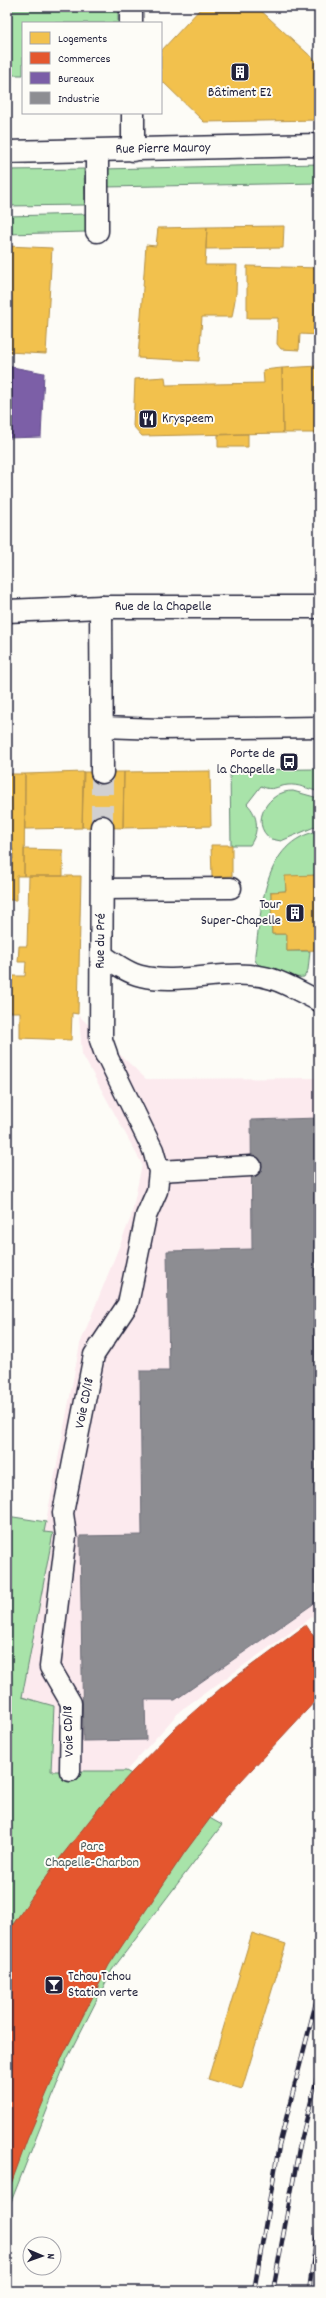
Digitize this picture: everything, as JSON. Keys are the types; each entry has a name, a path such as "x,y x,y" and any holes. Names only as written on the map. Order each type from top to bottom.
{"street":[{"path":"131,7 131,22"},
{"path":"133,114 133,150"},
{"name":"Rue Pierre Mauroy","path":"7,152 319,145"},
{"path":"97,150 97,231"},
{"name":"Rue de la Chapelle","path":"7,611 101,608 319,607"},
{"path":"101,608 102,772"},
{"name":"Rue du Pré","path":"102,827 100,1040 106,1054"}],"lane":[{"path":"102,727 160,729 319,727"},
{"path":"102,890 231,888"},
{"path":"101,954 120,967 140,976 160,978 247,976 272,979 319,1001"},
{"name":"Voie CD/18","path":"70,1771 71,1703 50,1667 66,1536 63,1513 94,1355 128,1304 146,1216 157,1191 159,1171 153,1150 106,1054"},
{"path":"159,1171 252,1166"}],"shaded area":[{"path":"79,1016 146,1079 319,1078 319,1612 181,1710 126,1771 51,1772 54,1706 22,1697 53,1533 44,1532 80,1344 131,1217 142,1164 82,1054"}],"green space":[{"path":"7,7 118,7 118,22 22,22 22,75 7,75"},
{"path":"319,164 319,183 105,187 103,169"},
{"path":"84,169 85,205 7,206 7,170"},
{"path":"86,214 86,232 7,234 7,216"},
{"path":"318,769 319,792 296,785 288,785 271,789 261,786 247,804 256,819 256,829 253,840 250,845 231,845 230,770"},
{"path":"293,791 318,798 319,825 281,841 271,839 264,832 261,825 264,809 276,796 284,792"},
{"path":"319,831 319,875 285,877 286,891 271,892 272,934 287,934 287,951 310,951 308,970 304,977 292,977 276,974 263,968 255,960 263,898 268,880 276,863 286,848 300,837"},
{"name":"Parc Chapelle-Charbon","path":"7,1516 46,1522 44,1532 53,1533 22,1697 54,1706 51,1771 126,1771 222,1825 112,1970 67,2059 7,2212"}],"building: Logements":[{"name":"Bâtiment E2","path":"202,7 257,7 319,64 319,120 204,122 162,81 162,50"},
{"path":"284,226 283,248 206,249 207,227"},
{"path":"207,227 205,265 237,265 236,294 232,317 202,317 199,361 138,358 146,245 156,246 158,228"},
{"path":"7,246 52,248 46,354 7,352"},
{"path":"247,266 319,268 319,335 300,334 299,350 281,349 277,344 278,318 247,318"},
{"path":"319,366 319,433 283,433 282,368"},
{"path":"282,368 283,433 142,436 133,426 135,379 165,377 166,385 264,383 263,370"},
{"path":"248,434 248,447 218,447 218,435"},
{"path":"210,771 211,826 123,828 124,772"},
{"path":"83,772 124,772 123,828 82,827"},
{"path":"84,772 82,828 25,829 25,774"},
{"path":"7,774 25,774 24,876 17,876 17,900 7,900 7,858 13,859 13,849 7,849"},
{"path":"211,845 232,845 232,876 212,877"},
{"path":"24,849 63,850 63,876 24,876"},
{"name":"Tour Super-Chapelle","path":"319,875 319,950 287,951 287,934 272,934 271,892 286,891 285,876"},
{"path":"29,876 81,876 78,1014 72,1013 71,1040 20,1038 20,1012 7,1012 7,976 25,976 26,962 18,962 19,946 27,946"},
{"path":"252,1933 286,1944 242,2089 208,2079"}],"building: Commerces":[{"path":"306,1625 319,1644 319,1697 226,1797 185,1852 109,1965 63,2055 27,2140 7,2195 7,1933 53,1867 100,1807 132,1772 174,1729 221,1688"}],"building: Bureaux":[{"path":"7,366 44,373 41,437 7,438"}],"building: Industrie":[{"path":"319,1118 319,1600 175,1700 145,1700 146,1740 83,1741 80,1536 142,1535 140,1371 169,1371 167,1251 252,1249 251,1120"}],"tunnel":[{"path":"102,772 102,827"}],"railway":[{"path":"254,2291 279,2146 319,1991"},
{"path":"273,2291 299,2149 319,2070"},
{"path":"309,2291 319,2220"}],"place":[{"name":"Bâtiment E2","path":"240,72"},
{"name":"Kryspeem","path":"148,419"},
{"name":"Porte de la Chapelle","path":"289,762"},
{"name":"Tour Super-Chapelle","path":"295,913"},
{"name":"Tchou Tchou Station verte","path":"54,1985"}]}
